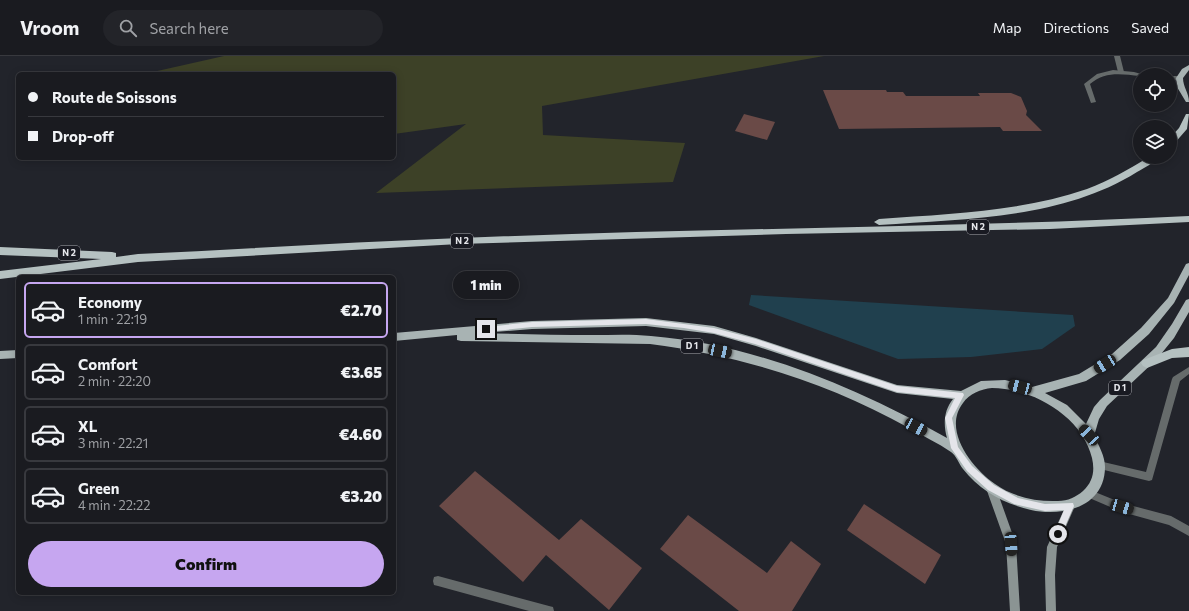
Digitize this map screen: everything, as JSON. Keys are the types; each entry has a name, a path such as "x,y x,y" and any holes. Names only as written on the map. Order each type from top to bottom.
{"highway":[{"path":"1177,135 1183,129 1189,116"},
{"path":"786,230 1035,207 1095,191 1144,164"},
{"name":"N 2","path":"0,275 138,258 459,241 786,230 1050,226 1189,219"},
{"name":"N 2","path":"0,251 30,250 138,258"},
{"path":"1147,363 1172,354 1189,352"}],"main road":[{"path":"1189,67 1181,73 1178,78 1182,91 1189,100"},
{"path":"1034,391 1082,378 1116,357 1145,331 1171,300 1189,266"},
{"name":"D 1","path":"1089,435 1094,416 1120,387 1147,363 1178,325 1189,303"},
{"name":"D 1","path":"396,337 532,325 646,322 714,330 756,342 897,389 960,395"},
{"name":"D 1","path":"409,336 650,340 715,350 741,356 804,375 884,409 955,448"},
{"path":"0,355 16,354"},
{"path":"1005,384 1034,391 1065,409 1089,435 1096,450 1100,465 1098,481 1090,494 1070,506 1045,508 1017,501 991,488 969,469 955,448 949,418 960,395 980,385 1005,384"},
{"path":"991,488 1011,544 1015,611"},
{"path":"1051,611 1050,575 1052,547 1070,506"}],"street":[{"path":"1117,56 1121,72"},
{"path":"1093,102 1087,84 1095,75 1121,72 1133,74"},
{"path":"1100,465 1149,477 1176,378 1189,370"},
{"path":"1090,494 1122,507 1170,521 1189,531"},
{"path":"438,581 549,611"}],"green space":[{"path":"224,56 824,56 542,106 543,135 685,143 673,182 376,193 466,124 396,134 396,72 153,72"}],"water":[{"path":"751,295 1073,315 1075,326 1042,349 971,357 898,359 749,305"}],"building":[{"path":"823,90 886,90 887,92 903,92 906,96 980,96 978,93 1011,93 1021,97 1027,111 1026,115 1042,131 1003,131 1000,127 839,129"},
{"path":"744,114 775,122 767,140 735,131"},
{"path":"475,471 559,540 581,519 642,568 609,610 546,555 523,582 439,506"},
{"path":"864,504 941,555 925,584 847,530"},
{"path":"688,515 767,573 791,541 821,564 792,611 739,611 660,549"}],"route":[{"path":"486,329 532,325 646,322 714,330 756,342 897,389 960,395 949,418 955,448 969,469 991,488 1017,501 1045,508 1070,506 1058,534"}]}
